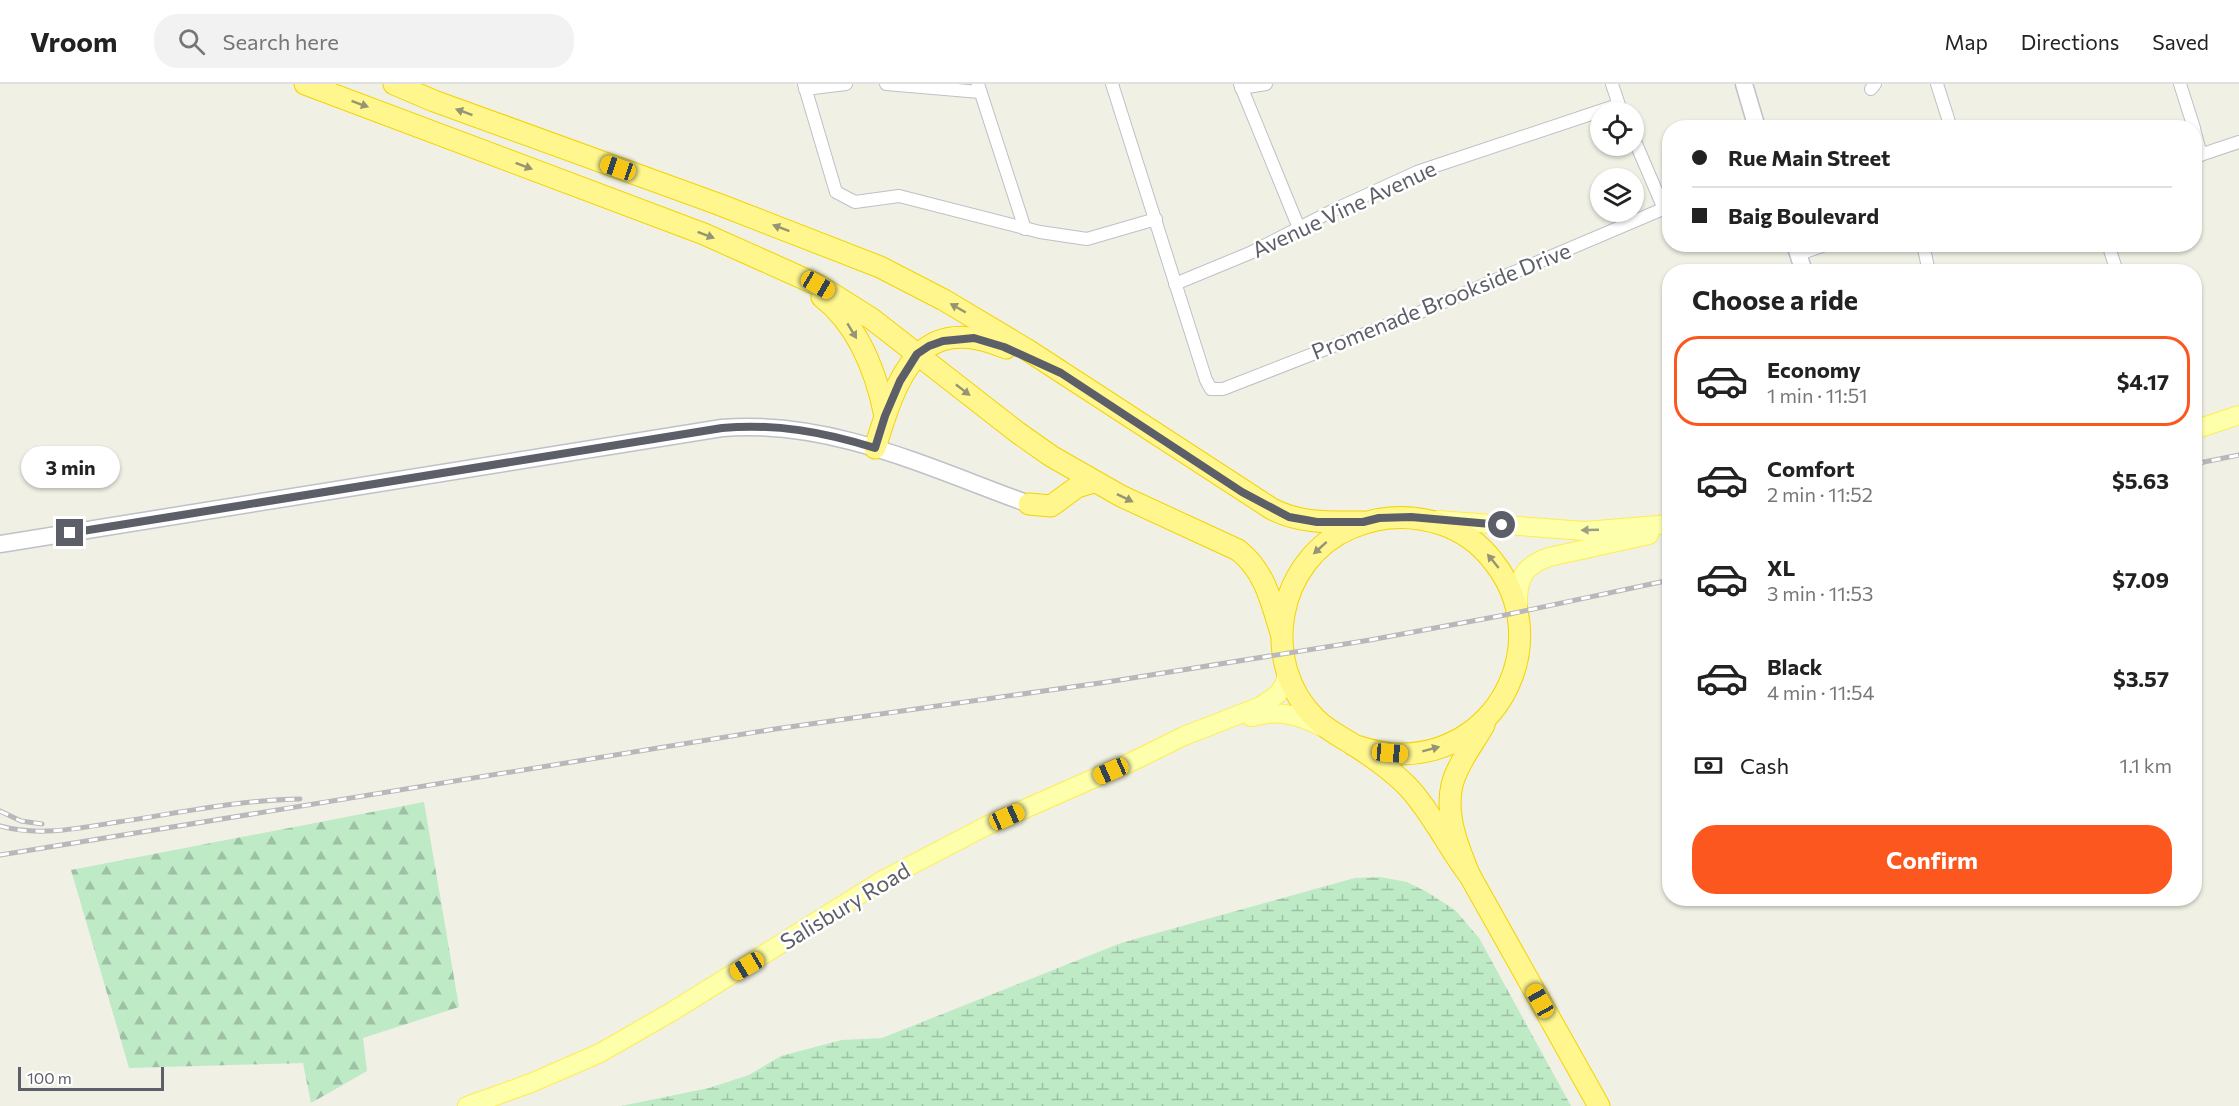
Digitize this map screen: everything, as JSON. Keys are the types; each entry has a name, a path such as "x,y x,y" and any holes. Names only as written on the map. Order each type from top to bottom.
{"highway":[{"path":"305,84 704,234 833,294 872,319 1017,432 1094,482 1229,546 1245,556 1262,577 1281,633 1287,673 1304,704 1315,718 1394,773 1411,790 1470,876"},
{"path":"394,84 434,101 779,227 880,267 974,318 1242,492 1279,513 1308,521 1363,522 1395,517 1426,519 1459,532 1487,553 1506,581 1518,614 1520,635 1518,657 1505,693 1456,771 1449,800 1457,845 1470,876 1599,1106"},
{"path":"777,266 829,303 846,321 873,371 885,416"},
{"path":"875,448 885,416 904,372 917,354 929,346 943,341 974,338 1004,347 1061,373"},
{"path":"1029,504 1051,506 1077,487 1094,482"},
{"path":"1281,633 1290,592 1311,556 1335,536 1363,522"},
{"path":"1344,740 1377,752 1403,754 1428,751 1452,743 1474,729 1492,712"}],"main road":[{"path":"2202,427 2239,415"},
{"path":"1426,519 1585,531 1662,525"},
{"path":"1518,614 1517,590 1520,580 1535,562 1662,533"},
{"name":"Salisbury Road","path":"467,1106 531,1083 600,1053 673,1011 910,865 986,826 1184,736 1271,701 1285,683 1287,673"},
{"name":"Salisbury Road","path":"1131,762 1166,755 1252,717 1269,714 1286,713 1306,719 1344,740"}],"street":[{"path":"846,84 805,86 836,192 855,202 899,196 1025,228 1087,239 1156,219"},
{"path":"886,84 979,88 1025,228"},
{"path":"1112,84 1175,284"},
{"path":"1266,84 1240,86 1299,228"},
{"path":"1612,84 1618,102"},
{"path":"1744,84 1755,120"},
{"path":"1937,84 1948,120"},
{"path":"2180,84 2191,120"},
{"name":"Avenue Vine Avenue","path":"1175,284 1250,253 1417,172 1590,118"},
{"path":"2202,155 2239,142"},
{"path":"1642,156 1662,197"},
{"name":"Promenade Brookside Drive","path":"1175,284 1206,380 1211,388 1223,389 1418,313 1662,209"},
{"path":"0,544 722,428 756,426 797,429 845,439 1029,504"}],"green space":[{"path":"424,802 459,1007 363,1038 367,1071 311,1103 303,1063 129,1068 71,870"},
{"path":"1380,877 1407,882 1427,892 1455,910 1479,938 1571,1106 621,1106 709,1088 749,1075 781,1056 842,1040 882,1038 1121,943 1355,878"}],"railway":[{"path":"2202,462 2239,455"},
{"path":"0,855 775,729 1107,682 1370,640 1505,615 1662,582"},
{"path":"0,826 30,831 59,830 232,804 300,799"},
{"path":"0,811 21,821 42,824"}],"route":[{"path":"70,533 722,428 756,426 804,430 875,448 885,416 904,372 917,354 937,343 965,338 992,342 1061,373 1242,492 1289,517 1317,522 1363,522 1379,518 1411,517 1502,525"}]}
